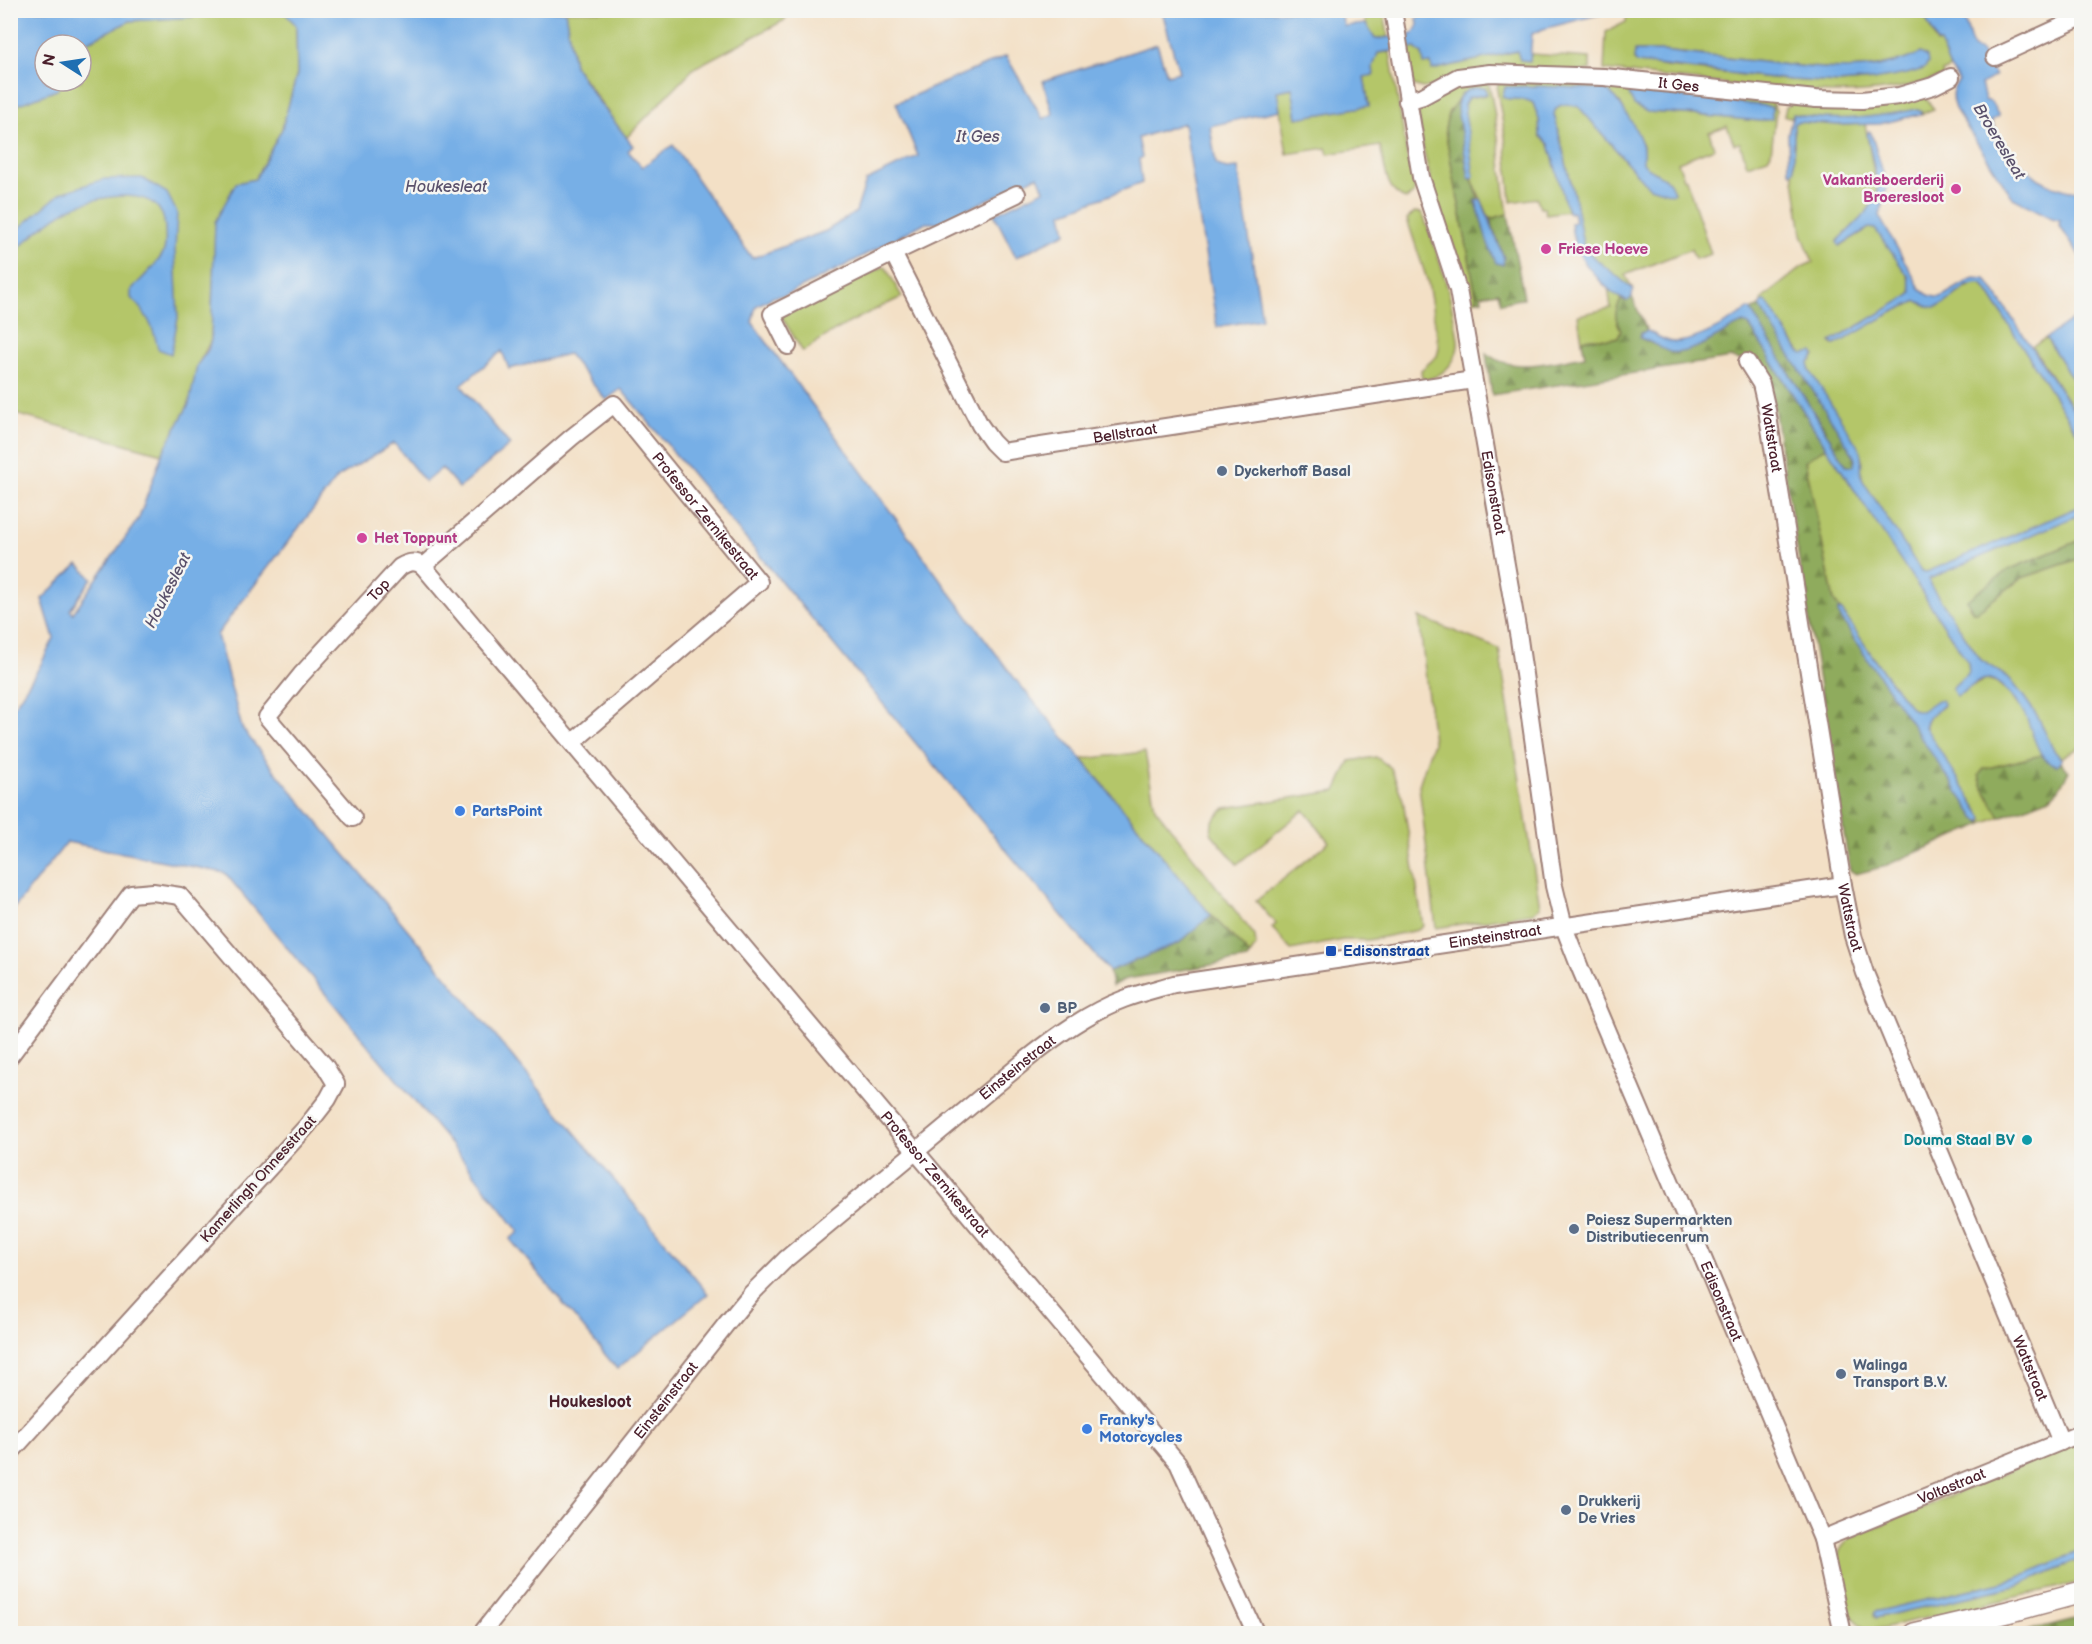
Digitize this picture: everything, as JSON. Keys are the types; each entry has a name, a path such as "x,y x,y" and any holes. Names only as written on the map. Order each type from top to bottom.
{"street":[{"name":"Edisonstraat","path":"1393,10 1421,177 1458,290 1519,639 1554,885 1564,927 1822,1539 1844,1634"},
{"path":"1995,57 2082,17"},
{"name":"It Ges","path":"1407,101 1423,96 1458,77 1490,73 1604,77 1816,99 1862,100 1899,96 1933,86 1951,77"},
{"path":"788,346 772,314 1017,194"},
{"name":"Bellstraat","path":"893,253 980,425 1002,452 1473,380"},
{"name":"Wattstraat","path":"1747,362 1761,384 1767,411 1853,936 1865,973 2061,1442"},
{"name":"Professor Zernikestraat","path":"573,742 759,582 614,404 572,437 423,566 1178,1463 1256,1634"},
{"name":"Top","path":"353,818 267,717 300,675 386,580 407,563 419,562 423,566"},
{"name":"Einsteinstraat","path":"481,1634 670,1393 751,1294 786,1259 1056,1036 1124,999 1174,984 1843,885"},
{"name":"Kamerlingh Onnesstraat","path":"10,1056 131,894 153,892 180,896 326,1066 336,1084 328,1099 307,1126 10,1453"},
{"name":"Voltastraat","path":"1822,1539 2082,1433"},
{"path":"1914,1634 2082,1592"}],"green space":[{"path":"283,10 296,25 297,74 282,129 255,179 213,285 211,340 199,363 189,404 162,454 11,414 10,107 49,93 93,93 93,39 130,21 192,17 203,11"},
{"path":"1627,10 1920,11 1937,43 1940,42 1950,68 1942,72 1943,76 1917,84 1891,89 1840,93 1762,88 1604,70 1606,32 1626,22","holes":["1636,51 1662,51 1843,69 1883,65 1902,61 1921,53 1873,80 1839,83 1666,67 1634,60"]},
{"path":"565,11 788,11 785,20 694,68 626,138 574,65"},
{"path":"1364,11 1384,11 1388,37 1375,39 1366,24"},
{"path":"1415,48 1431,63 1432,69 1518,51 1520,60 1530,61 1531,54 1590,58 1590,70 1422,88 1413,85 1407,49"},
{"path":"1390,52 1407,155 1415,186 1414,194 1406,199 1399,196 1390,184 1380,146 1328,154 1326,148 1287,154 1277,91 1293,88 1297,118 1369,106 1364,77 1373,67 1377,53"},
{"path":"1486,81 1489,85 1495,117 1508,214 1490,219 1472,179 1464,105 1468,98 1486,95 1486,89 1463,93 1448,113 1445,130 1477,300 1468,302 1458,259 1433,190 1423,148 1418,111 1431,98 1448,89"},
{"path":"1501,81 1599,83 1771,101 1776,111 1771,153 1768,158 1747,165 1740,143 1734,144 1727,126 1709,132 1714,148 1678,162 1711,254 1695,259 1691,249 1625,275 1633,289 1593,257 1583,244 1574,195 1554,114 1558,107 1564,104 1579,107 1643,181 1674,192 1669,181 1643,163 1643,145 1620,103 1604,89 1505,87 1510,99 1526,99 1533,103 1539,119 1540,136 1549,144 1568,211 1546,214 1544,208 1540,208 1537,198 1511,202 1498,84","holes":["1632,91 1768,106 1760,121 1647,112"]},
{"path":"1926,99 1934,109 1921,114 1922,112 1918,109 1841,120 1810,118 1795,114 1791,117 1784,116 1786,107 1792,104"},
{"path":"1458,101 1469,178 1472,179 1479,199 1476,201 1478,210 1504,258 1490,219 1508,214 1524,298 1501,303 1498,292 1481,295 1482,300 1477,300 1445,130 1450,111"},
{"path":"1806,121 1838,125 1865,124 1878,195 1866,213 1837,242 1840,246 1869,228 1875,229 1899,259 1911,287 1909,296 1831,342 1833,345 1917,301 1927,306 1945,303 1974,283 1983,284 2081,439 2081,506 1927,572 1921,571 1863,481 1862,459 1809,369 1809,363 1815,356 1801,354 1766,302 1760,305 1762,299 1802,267 1813,262 1802,234 1793,172 1794,124"},
{"path":"1415,212 1422,213 1437,252 1458,340 1457,352 1451,364 1437,376 1425,380 1422,378 1421,370 1437,356 1439,348 1428,283 1407,219"},
{"path":"885,266 902,297 864,315 803,352 781,316"},
{"path":"1608,287 1621,299 1616,312 1621,330 1618,337 1591,338 1582,341 1578,315 1611,308"},
{"path":"1632,297 1647,331 1642,332 1642,339 1672,352 1685,351 1741,316 1749,325 1826,447 1805,461 1834,601 1841,611 1838,611 1976,819 1983,824 1882,867 1856,874 1850,870 1770,383 1750,357 1492,395 1486,353 1497,360 1521,365 1534,365 1585,356 1582,341 1591,338 1618,337 1621,330 1616,318 1617,308 1621,299 1625,301"},
{"path":"1760,305 1853,454 1855,460 1853,466 1846,465 1751,311"},
{"path":"2046,338 2081,392 2081,421 2032,346"},
{"path":"1826,447 1968,662 1969,672 1952,688 1975,685 1986,679 1996,682 2011,695 2025,714 2042,755 1984,769 1979,775 2000,817 1983,824 1983,818 1927,732 1926,723 1944,706 1921,711 1912,709 1834,601 1805,460"},
{"path":"2081,514 2081,540 2008,570 1969,606 1976,612 2022,578 2081,558 2081,747 2060,758 2053,749 2038,717 2024,697 2010,679 1981,660 1930,585 1929,579"},
{"path":"2081,540 2081,558 2022,578 1973,612 1967,600 2008,570"},
{"path":"1419,617 1499,649 1540,907 1533,913 1436,928 1419,785 1433,742"},
{"path":"1145,752 1155,808 1255,936 1256,946 1250,955 1211,915 1082,759"},
{"path":"2042,755 2049,762 2057,765 2061,762 2069,771 2059,789 2050,798 2000,817 1979,775 1984,769"},
{"path":"1376,757 1391,768 1403,800 1423,926 1418,930 1368,940 1343,940 1291,950 1272,928 1276,924 1256,901 1329,842 1304,810 1237,864 1211,833 1212,822 1225,808 1336,791 1350,761"},
{"path":"1211,915 1250,955 1247,959 1127,979 1112,986 1109,971 1179,943"},
{"path":"2081,1441 2081,1551 2014,1579 1875,1612 1874,1617 2016,1586 2081,1559 2081,1582 1873,1630 1860,1624 1852,1616 1841,1588 1838,1568 1839,1553 1850,1538"},
{"path":"2081,1617 2081,1633 2019,1633 2079,1618"}],"water":[{"path":"11,10 203,10 192,17 130,21 93,39 93,33 33,33 33,93 49,93 11,107"},
{"name":"Houkesleat","path":"283,11 565,11 574,65 633,146 628,151 642,167 673,145 752,258 826,231 856,212 866,181 918,156 896,103 1006,56 1043,119 1053,114 1043,81 1157,44 1167,75 1179,72 1162,11 1340,11 1344,26 1366,24 1375,39 1413,34 1418,25 1417,18 1421,17 1421,11 1613,11 1543,29 1532,34 1530,61 1520,60 1517,51 1432,70 1431,63 1424,64 1422,54 1415,48 1378,53 1373,67 1374,75 1364,77 1369,106 1297,118 1292,88 1277,91 1280,110 1210,126 1216,164 1226,169 1238,168 1262,319 1217,327 1184,123 1138,138 1142,157 1139,159 1142,183 1062,213 1066,233 1016,257 994,214 1044,190 1038,176 938,223 924,223 786,295 773,297 756,306 752,322 948,590 1016,680 1211,915 1179,943 1109,971 943,776 621,389 606,400 568,354 509,369 502,351 461,385 510,445 459,488 442,468 425,482 394,443 338,477 233,613 217,635 242,728 275,771 708,1294 617,1369 510,1239 519,1232 465,1162 225,873 67,842 11,912 11,711 39,668 54,638 42,599 78,564 92,578 70,610 73,613 139,518 162,454 189,404 197,365 208,350 211,340 215,222 236,183 255,179 282,129 297,74 296,25"},
{"name":"Broeresleat","path":"1920,11 1962,11 1973,48 1981,51 1995,76 1981,84 1985,100 1991,102 1999,116 1991,121 2012,157 2039,179 2053,186 2069,191 2081,190 2081,258 2059,225 2060,220 2013,198 1955,109 1952,94 1959,81 1950,68 1940,43"},
{"path":"1635,51 1662,51 1843,69 1883,65 1902,61 1921,53 1927,57 1928,63 1924,69 1907,74 1839,83 1637,63 1634,59"},
{"path":"1505,87 1605,89 1621,106 1636,130 1643,146 1643,163 1669,181 1674,192 1672,194 1650,187 1643,181 1579,107 1564,104 1557,107 1554,114 1574,195 1583,244 1593,257 1633,289 1632,297 1628,301 1616,295 1601,282 1578,251 1571,227 1571,223 1575,222 1573,212 1569,213 1566,206 1549,144 1540,136 1539,119 1533,103 1502,97"},
{"path":"1473,88 1485,88 1487,94 1468,98 1464,105 1474,176 1472,179 1469,178 1457,109 1461,96"},
{"path":"1632,91 1768,106 1772,108 1772,119 1760,121 1647,112 1634,105 1629,95"},
{"path":"1918,109 1922,111 1921,114 1880,124 1838,125 1797,122 1794,124 1794,170 1791,173 1789,171 1788,134 1793,114 1824,118 1856,118"},
{"path":"1869,131 1887,186 1879,216 1920,288 1929,296 1941,297 1973,278 1986,279 2081,421 2081,439 1983,284 1969,285 1941,306 1930,307 1917,301 1835,345 1831,342 1909,296 1912,292 1908,276 1875,229 1869,228 1839,246 1837,242 1866,213 1878,195 1867,134"},
{"path":"142,178 167,193 177,213 175,250 178,318 171,354 158,349 149,321 131,298 131,290 155,264 165,249 165,228 161,213 153,203 141,198 126,196 81,204 46,224 11,256 11,235 61,193 104,179"},
{"path":"1481,199 1504,258 1503,265 1496,263 1487,241 1476,201"},
{"path":"1763,302 1770,307 1799,352 1803,354 1813,352 1815,355 1809,363 1809,369 1859,448 1863,481 1921,571 1927,572 2081,506 2081,514 1929,579 1930,585 1981,660 2010,679 2038,717 2053,749 2062,760 2057,765 2050,763 2040,752 2021,708 1998,683 1985,679 1956,696 1952,688 1969,672 1968,662 1826,447 1749,325 1743,323 1698,347 1679,352 1666,351 1640,338 1641,333 1648,331 1671,342 1692,339 1750,309 1846,465 1853,466 1855,460 1853,454 1761,309 1760,305"},
{"path":"2081,314 2081,392 2046,338"},
{"path":"1838,610 1842,611 1884,673 1912,709 1921,711 1937,700 1941,700 1944,705 1928,718 1925,727 1983,818 1982,822 1976,819 1856,642"},
{"path":"2081,1551 2081,1559 2016,1586 1876,1618 1874,1615 1875,1612 2014,1579"}],"place":[{"name":"Vakantieboerderij Broeresloot","path":"1956,189"},
{"name":"Friese Hoeve","path":"1546,249"},
{"name":"Dyckerhoff Basal","path":"1222,471"},
{"name":"Het Toppunt","path":"362,538"},
{"name":"PartsPoint","path":"460,811"},
{"name":"Edisonstraat","path":"1331,951"},
{"name":"BP","path":"1045,1008"},
{"name":"Douma Staal BV","path":"2027,1140"},
{"name":"Poiesz Supermarkten Distributiecenrum","path":"1574,1229"},
{"name":"Walinga Transport B.V.","path":"1841,1374"},
{"name":"Franky's Motorcycles","path":"1087,1429"},
{"name":"Drukkerij De Vries","path":"1566,1510"}],"district":[{"name":"Houkesloot","path":"590,1401"}]}
